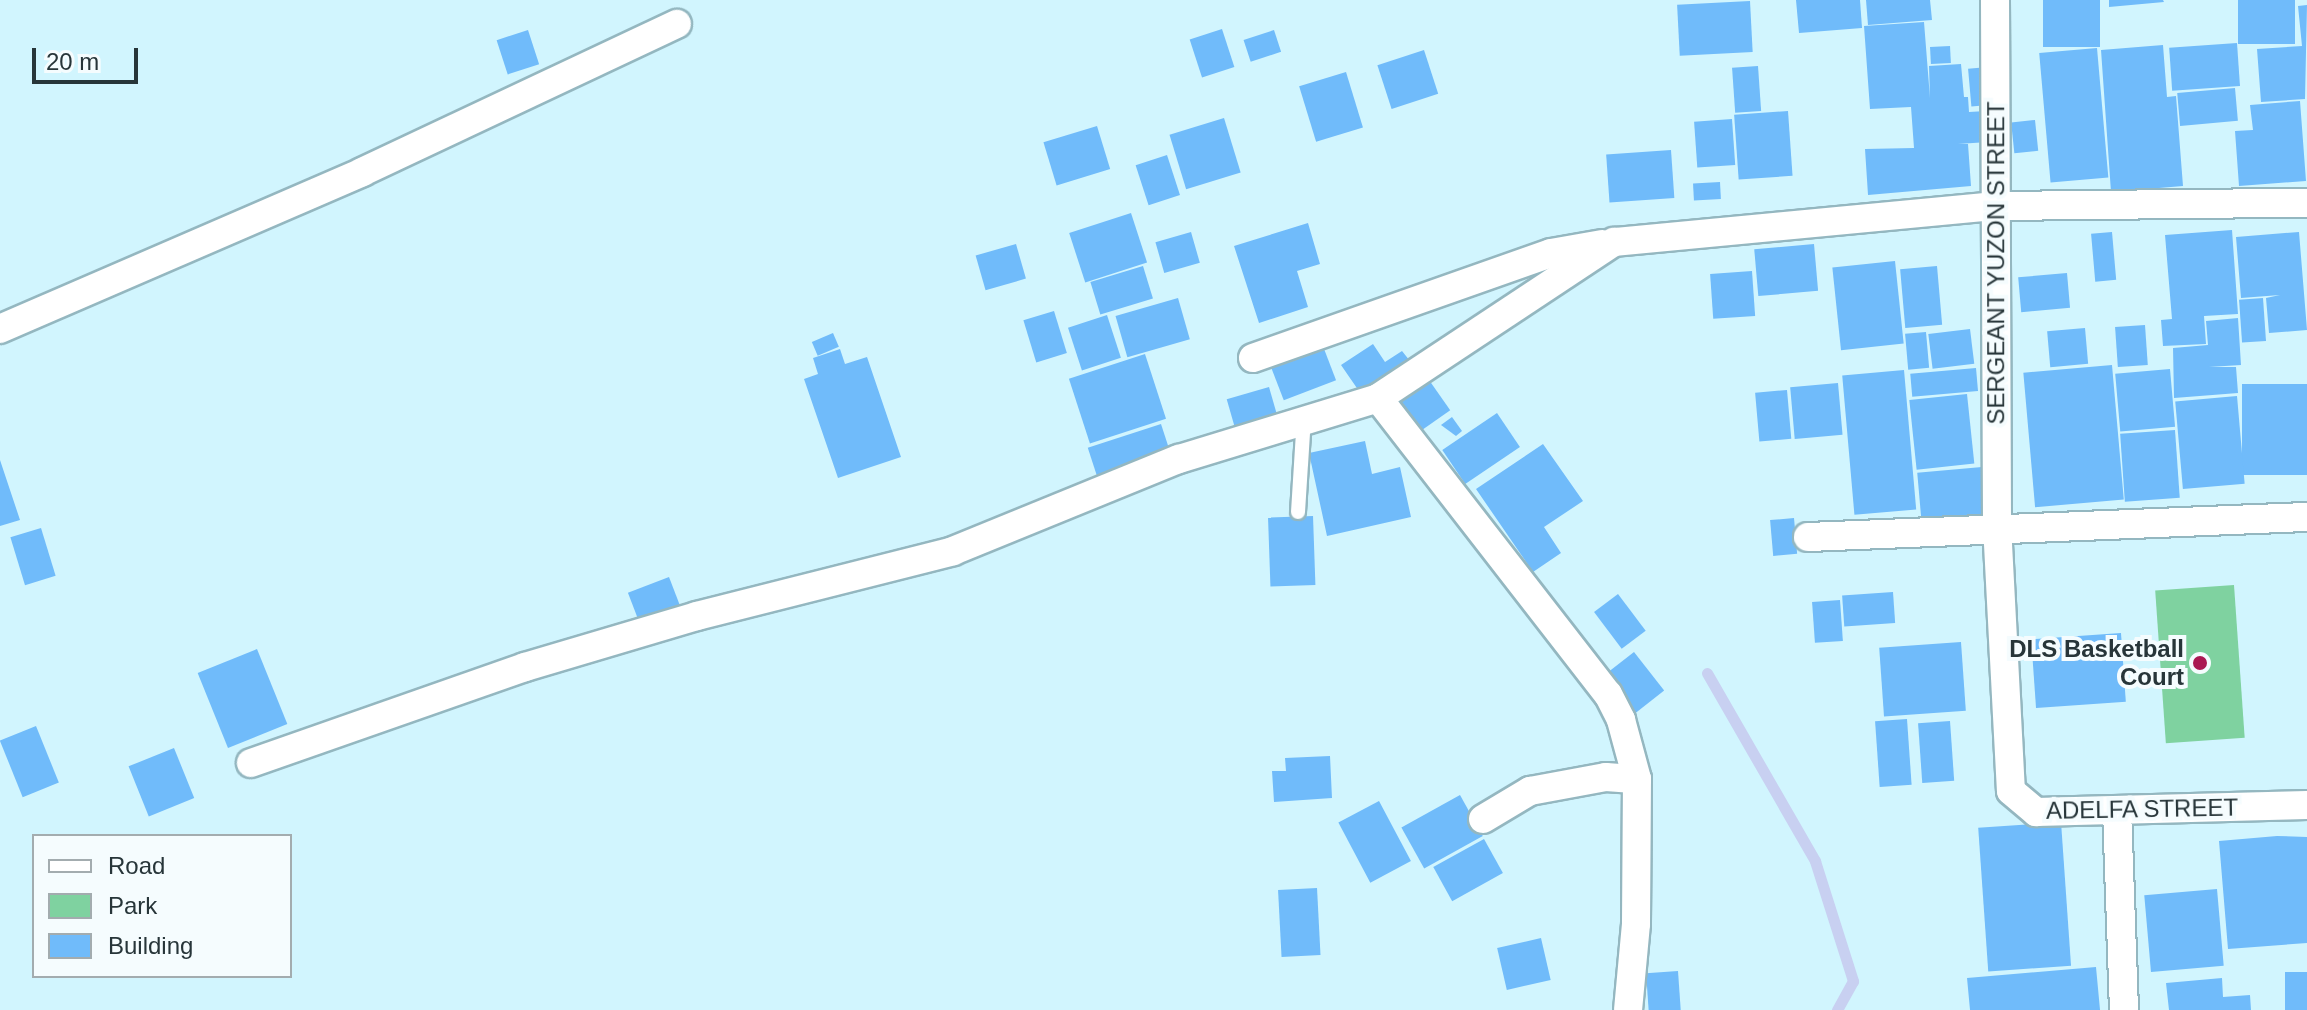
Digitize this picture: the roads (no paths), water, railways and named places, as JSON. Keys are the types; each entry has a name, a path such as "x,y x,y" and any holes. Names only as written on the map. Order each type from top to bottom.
{"street":[{"name":"SERGEANT YUZON STREET","path":"1995,0 1997,525"},
{"path":"0,329 362,172 677,24"},
{"path":"1253,358 1551,253 1614,242 1995,206 2307,203"},
{"path":"251,763 539,663 697,616 953,551 1179,459 1304,417 1378,398 1614,242"},
{"path":"1378,398 1608,694 1631,746 1637,779 1636,924 1628,1010"},
{"path":"1808,537 1997,525 2307,517"},
{"name":"ADELFA STREET","path":"1997,525 2011,791 2036,812 2307,805"},
{"path":"1483,819 1530,791 1606,777 1637,779"},
{"path":"2117,810 2124,1010"}],"lane":[{"path":"1298,512 1304,417"}],"waterway":[{"path":"1707,673 1815,861 1853,981 1837,1010"}],"place":[{"name":"DLS Basketball Court","path":"2200,663"}]}
